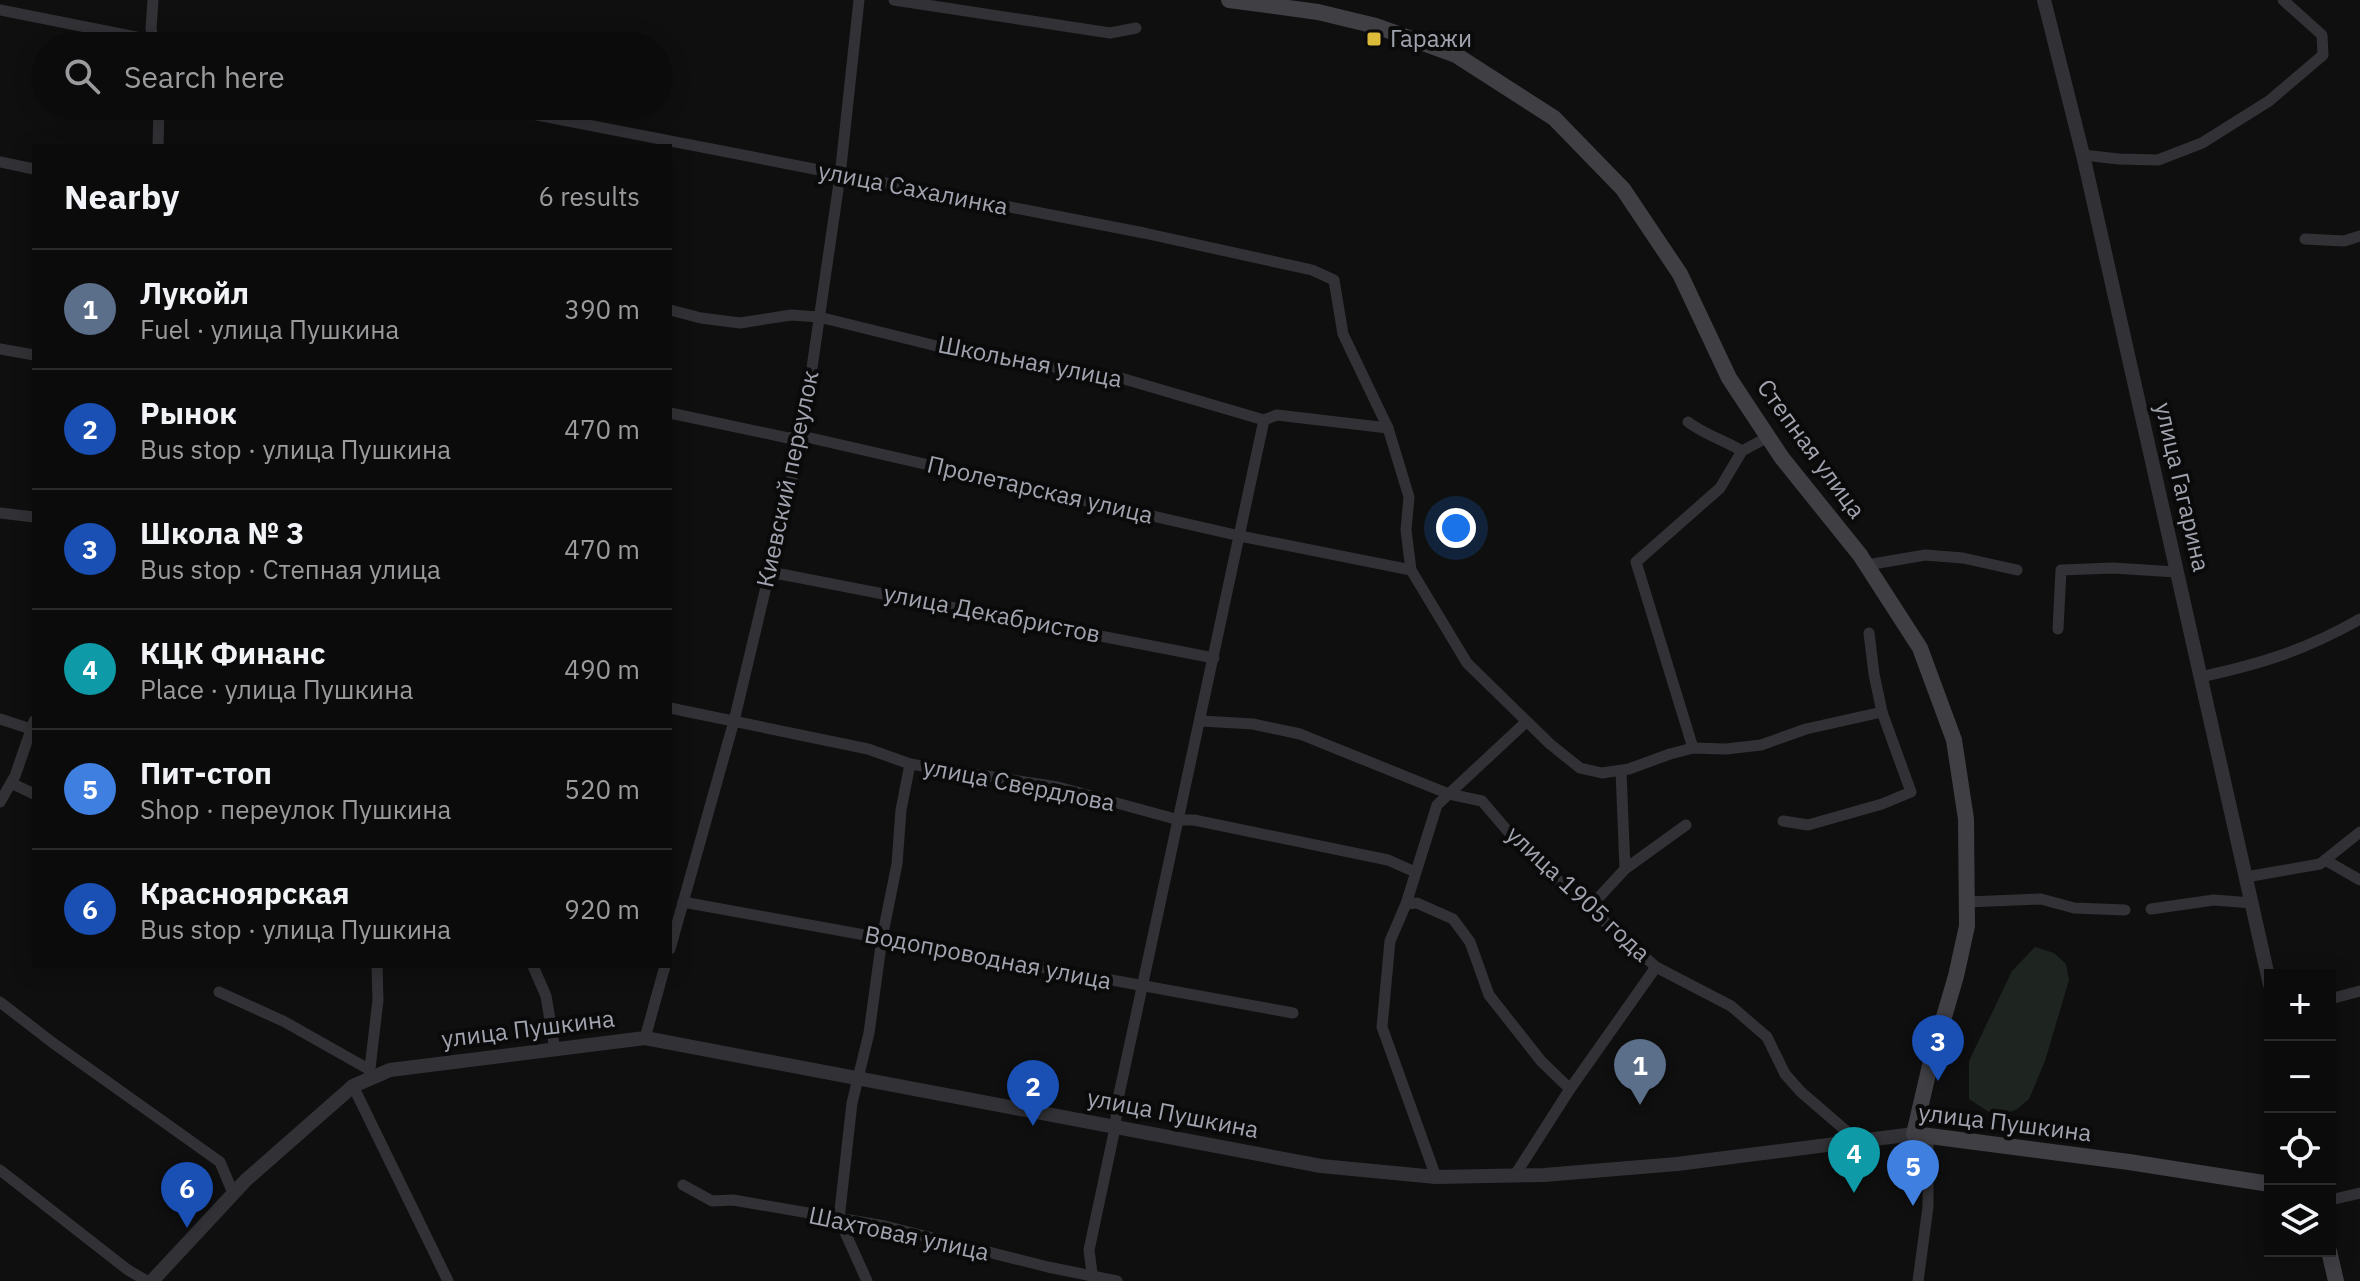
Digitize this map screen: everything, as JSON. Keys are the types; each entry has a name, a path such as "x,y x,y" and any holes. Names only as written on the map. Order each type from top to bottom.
{"main road":[{"name":"Степная улица","path":"1229,0 1329,15 1376,26 1456,55 1554,118 1623,189 1680,274 1729,378 1768,437 1867,565 1920,648 1954,740 1966,819 1967,902 1967,926 1931,1061 1921,1135"},
{"name":"улица Пушкина","path":"1921,1135 2264,1183"},
{"path":"2330,1257 2336,1281"}],"street":[{"path":"152,32 153,0"},
{"name":"Киевский переулок","path":"672,942 734,721 802,436 840,176 859,0"},
{"path":"894,0 1110,33 1136,28"},
{"name":"улица Гагарина","path":"2044,0 2083,155 2266,969"},
{"path":"2083,155 2158,160 2202,143 2269,101 2323,55 2322,35 2283,0"},
{"path":"0,10 100,32"},
{"path":"158,144 159,120"},
{"name":"улица Сахалинка","path":"560,120 1159,237 1312,270 1334,280 1343,334 1388,428"},
{"path":"0,162 32,169"},
{"path":"2305,239 2344,241 2360,236"},
{"name":"Школьная улица","path":"672,311 740,323 791,315 819,317 965,353 1114,376 1264,420 1277,415 1388,428"},
{"path":"0,349 32,355"},
{"name":"Пролетарская улица","path":"672,413 788,438 802,436 1240,536 1411,570"},
{"path":"1093,1278 1089,1250 1115,1128 1118,1099 1264,420"},
{"path":"1688,422 1704,434 1722,439 1742,451"},
{"path":"1388,428 1409,497 1406,530 1411,570 1467,663 1526,722 1580,768 1602,773 1625,770 1693,748 1726,749 1761,745 1806,729 1882,712"},
{"path":"1693,748 1636,562 1720,488 1742,451 1768,437"},
{"path":"0,513 32,517"},
{"path":"1867,565 1925,555 1963,558 2017,570"},
{"path":"2058,629 2061,570 2113,568 2176,572"},
{"name":"улица Декабристов","path":"770,572 1214,658"},
{"path":"2200,677 2248,667 2299,651 2360,619"},
{"path":"1783,821 1808,825 1882,804 1911,792 1882,712 1869,633"},
{"name":"улица Свердлова","path":"672,708 868,749 910,764 1058,787 1179,820 1194,820 1388,860 1415,872"},
{"path":"0,719 32,725 11,783 0,802"},
{"name":"улица 1905 года","path":"1201,721 1253,724 1300,734 1449,794 1482,801 1523,849 1656,967 1731,1006 1767,1037 1785,1074 1801,1092 1859,1142"},
{"path":"1436,1177 1382,1027 1390,941 1406,904 1437,805 1526,722"},
{"path":"867,1281 839,1219 852,1103 869,1033 910,764"},
{"path":"1625,770 1625,869"},
{"path":"11,783 32,793"},
{"path":"1590,907 1625,869 1686,825"},
{"path":"2246,877 2320,864 2360,832"},
{"path":"2325,860 2360,880"},
{"path":"1967,902 2041,899 2074,908 2125,910"},
{"path":"2151,909 2214,900 2252,903"},
{"name":"Водопроводная улица","path":"683,902 1293,1013"},
{"path":"1406,904 1417,903 1453,919 1470,942 1489,995 1541,1061 1570,1089"},
{"path":"1515,1175 1570,1089 1656,967"},
{"path":"219,992 285,1022 369,1075 378,1000 377,968"},
{"path":"534,968 546,996 555,1050"},
{"path":"645,1038 664,968"},
{"path":"2336,997 2360,991"},
{"path":"0,1002 220,1162 233,1193"},
{"name":"улица Пушкина","path":"150,1281 233,1193 369,1075 645,1038 1321,1166 1436,1177 1677,1164 1921,1135"},
{"path":"353,1086 448,1281"},
{"path":"1918,1281 1928,1207 1921,1135"},
{"path":"0,1170 128,1270 150,1281"},
{"name":"Шахтовая улица","path":"683,1185 712,1201 733,1200 885,1226 1093,1278 1117,1281"},
{"path":"2336,1199 2360,1193"}],"shaded area":[{"path":"2035,947 2054,953 2066,964 2069,980 2045,1061 2029,1099 2016,1110 1995,1116 1969,1099 1969,1061 2012,971"}],"place":[{"name":"Гаражи","path":"1374,39"},
{"name":"Школа № 3","path":"1938,1081"},
{"name":"Лукойл","path":"1640,1105"},
{"name":"Рынок","path":"1033,1126"},
{"name":"КЦК Финанс","path":"1854,1193"},
{"name":"Пит-стоп","path":"1913,1206"},
{"name":"Красноярская","path":"187,1228"}]}
